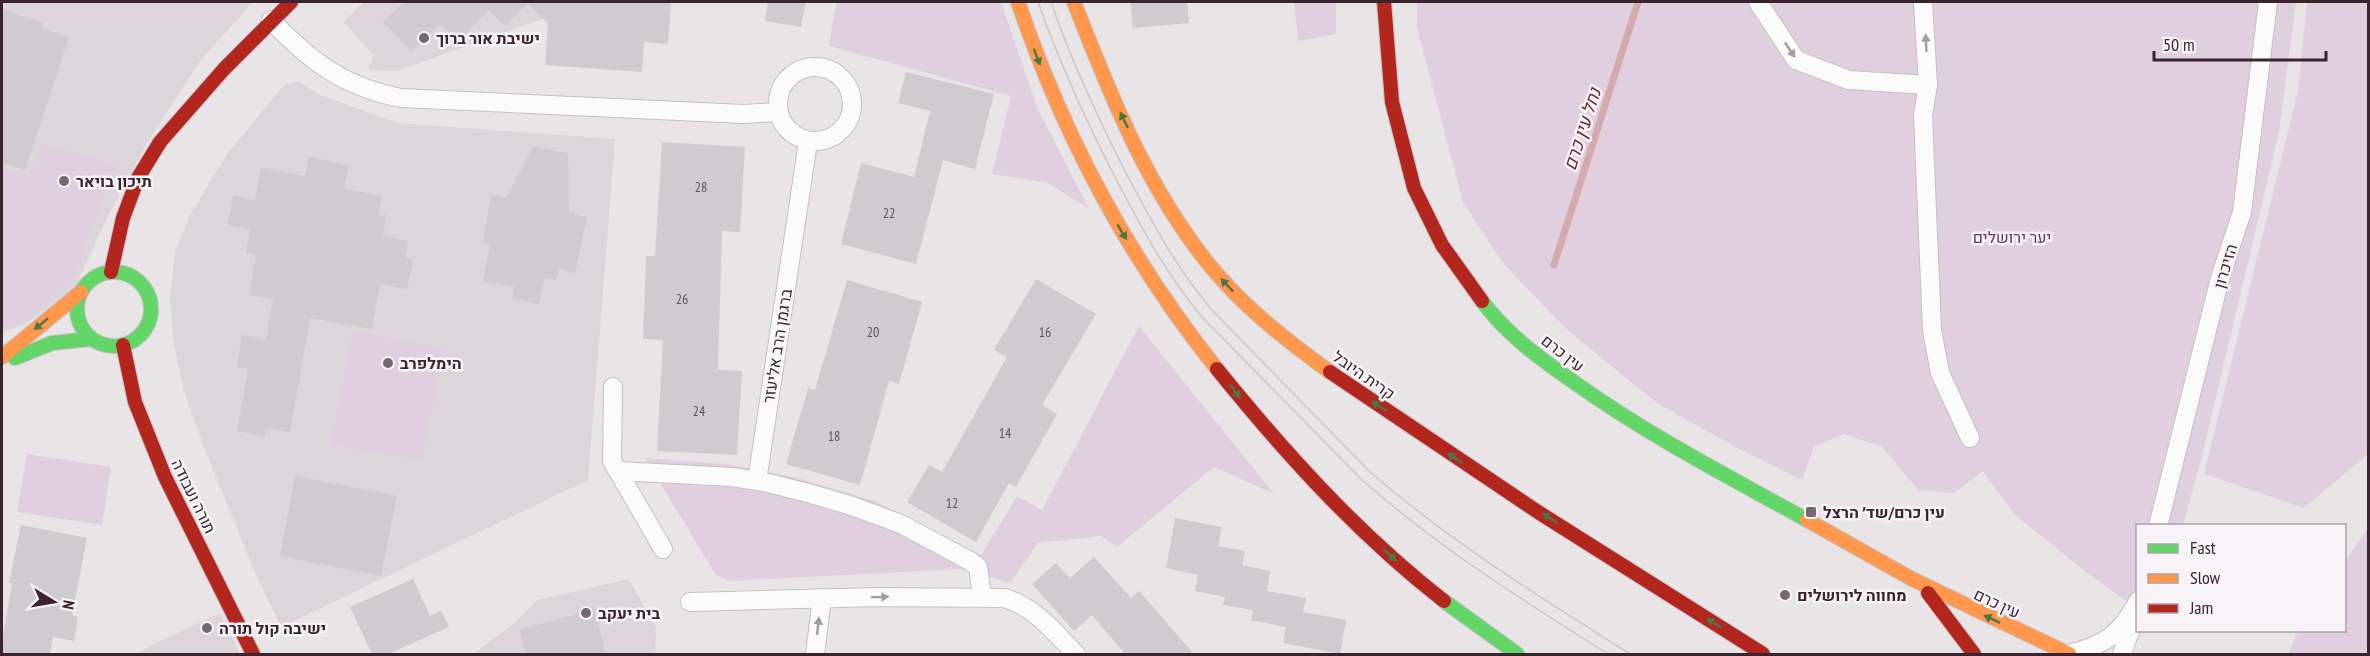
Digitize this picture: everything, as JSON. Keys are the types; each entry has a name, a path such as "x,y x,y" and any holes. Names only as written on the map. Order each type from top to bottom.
{"main road":[{"path":"111,272 123,218 138,178 160,142 224,69 291,2"},
{"path":"1018,2 1037,58 1079,151 1118,225 1158,292 1200,347 1252,414 1346,516 1438,598 1517,654"},
{"name":"קרית היובל","path":"1074,2 1102,75 1165,201 1200,252 1245,304 1272,329 1306,354 1450,454 1763,654"},
{"name":"עין כרם","path":"1384,2 1392,102 1414,188 1442,245 1494,317 1547,364 1626,419 1912,579 2068,654"},
{"path":"2,357 98,276 111,272 128,276 143,287 149,298 151,311 148,323 141,334 123,345 109,346 91,339 67,338 2,363"},
{"path":"81,292 77,303 77,315 81,326 91,339"},
{"name":"תורה ועבודה","path":"123,345 135,402 165,477 254,654"},
{"name":"עין כרם","path":"1912,579 1939,605 1974,654"},
{"path":"2028,651 2046,643"}],"street":[{"path":"1758,2 1796,60 1850,80 1928,85"},
{"path":"1923,2 1928,85 1923,115 1932,330 1940,373 1970,438"},
{"name":"הזיכרון","path":"2158,524 2220,278 2242,212 2268,2"},
{"path":"271,20 294,45 339,78 374,93 401,98 743,114 778,112"},
{"path":"814,66 827,68 842,78 851,93 850,118 843,129 833,137 821,142 796,138 787,130 778,112 778,94 784,83 792,74 802,69 814,66"},
{"name":"ברגמן הרב אליעזר","path":"757,481 808,141"},
{"path":"613,387 612,461 663,549"},
{"path":"618,471 732,477 757,481 852,506 902,524 978,567 982,597"},
{"path":"690,602 982,597 1018,602 1042,620 1076,654"},
{"path":"815,654 822,598"},
{"path":"2068,654 2094,647 2105,641 2124,624 2136,604"},
{"path":"2122,654 2136,613"}],"shaded area":[{"name":"תיכון בויאר","path":"2,2 253,2 200,61 147,143 107,218 75,288 25,325 2,332"},
{"name":"ישיבת אור ברוך","path":"364,2 577,2 567,10 397,71 368,70 374,55 343,22"},
{"name":"הימלפרב","path":"299,81 320,95 398,123 615,139 588,480 281,627 253,568 204,447 183,388 173,339 170,296 175,253 189,217 227,154 284,85"},
{"name":"בית יעקב","path":"629,579 656,628 655,654 473,654 511,626 537,600"},
{"name":"ישיבה קול תורה","path":"220,613 240,654 136,654 153,644"}],"green space":[{"path":"836,2 1001,2 1038,110 1090,210 1048,183 992,174 1011,96 829,46"},
{"path":"1294,2 1336,2 1336,34 1298,41"},
{"name":"יער ירושלים","path":"1417,2 2296,2 2279,132 2201,460 2183,524 2136,524 2136,608 2086,572 2014,514 1983,471 1954,493 1918,490 1882,447 1844,434 1814,447 1802,480 1737,448 1657,403 1566,329 1502,262 1463,202 1417,28"},
{"path":"2307,2 2368,2 2368,454 2304,508 2204,474 2298,91"},
{"path":"41,143 116,165 69,288 43,305 27,320 2,331 2,168 29,177"},
{"path":"1139,326 1274,494 1214,467 1117,547 1101,536 1038,543 1010,583 962,569 729,581 715,574 645,458 727,464 798,478 875,501 981,555 1017,496 1042,510"},
{"path":"353,331 443,348 422,461 331,444"},
{"path":"27,454 111,467 102,525 17,512"},
{"path":"2368,528 2368,654 2288,654 2298,632 2346,632 2346,560"}],"building":[{"path":"404,2 671,2 668,44 644,42 642,72 545,65 548,24 528,3 505,26 489,10 457,42 440,24 411,51 383,22"},
{"path":"768,2 806,2 801,27 765,21"},
{"path":"1130,2 1187,2 1189,23 1133,28"},
{"path":"2,9 43,23 41,28 69,37 25,170 2,163"},
{"path":"906,72 994,94 975,169 943,160 916,264 841,244 861,163 914,177 930,111 898,103"},
{"path":"662,142 745,147 740,232 722,231 718,370 742,371 737,455 657,451 663,340 643,339 646,256 655,256"},
{"path":"533,147 568,153 569,213 587,217 575,273 559,269 556,280 545,278 539,304 512,298 514,287 483,281 490,244 483,243 491,195 506,198"},
{"path":"309,157 349,165 344,189 382,196 378,214 386,215 383,236 408,241 405,258 413,259 407,289 380,284 372,329 310,318 290,432 266,428 265,436 237,431 248,369 237,367 242,335 266,340 273,299 249,295 256,255 246,253 250,229 228,225 233,196 255,200 261,168 305,176"},
{"path":"1036,279 1096,314 1042,405 1057,414 1016,487 1009,483 976,542 907,502 929,465 942,472 1007,357 994,350"},
{"path":"847,280 922,302 899,384 889,381 860,485 786,464 808,388 815,390"},
{"path":"295,476 397,496 381,576 280,556"},
{"path":"1175,518 1222,527 1218,546 1245,551 1242,565 1270,571 1267,591 1306,598 1303,612 1346,620 1340,654 1283,643 1286,627 1251,620 1253,610 1223,605 1225,597 1195,591 1198,575 1166,568"},
{"path":"21,525 87,538 72,615 78,617 74,641 53,637 50,654 2,654 2,641 12,583 9,583"},
{"path":"1094,557 1131,598 1139,591 1194,654 1125,654 1092,615 1074,631 1032,584 1056,563 1070,578"},
{"path":"413,579 430,616 441,611 449,627 388,654 372,654 350,607"},
{"path":"594,609 606,654 526,654 519,630"}],"waterway":[{"name":"נחל עין כרם","path":"1554,265 1638,2"}],"tram line":[{"path":"1038,2 1074,93 1117,181 1166,268 1202,317 1360,478 1389,503 1480,571 1608,654"},
{"path":"1051,2 1067,46 1126,173 1175,260 1211,309 1368,470 1399,496 1430,521 1496,567 1630,654"}],"traffic: fast":[{"path":"114,272 128,275 140,283 148,295 151,309 148,323 140,335 128,343 114,346 100,343 88,335 80,323 77,309 80,295 88,283 100,275 114,272"},
{"path":"1482,301 1526,347 1605,404 1690,456 1807,520"},
{"path":"15,358 52,343 91,339"},
{"path":"1444,601 1517,654"}],"traffic: slow":[{"path":"1018,2 1056,100 1101,194 1155,284 1217,369"},
{"path":"1074,2 1134,144 1152,179 1193,244 1243,301 1285,338 1330,372"},
{"path":"2,357 81,292"},
{"path":"1807,520 1912,579 2069,654"}],"traffic: jam":[{"path":"111,272 123,218 138,178 160,142 224,69 291,2"},
{"path":"1384,2 1392,102 1414,188 1442,245 1482,301"},
{"path":"123,345 135,402 165,477 253,654"},
{"path":"1217,369 1296,462 1352,520 1444,601"},
{"path":"1330,372 1538,512 1763,654"},
{"path":"1928,593 1974,654"}],"place":[{"name":"ישיבת אור ברוך","path":"424,38"},
{"name":"תיכון בויאר","path":"64,181"},
{"name":"הימלפרב","path":"388,363"},
{"name":"עין כרם/שד׳ הרצל","path":"1811,512"},
{"name":"מחווה לירושלים","path":"1785,595"},
{"name":"בית יעקב","path":"586,613"},
{"name":"ישיבה קול תורה","path":"207,628"}]}
